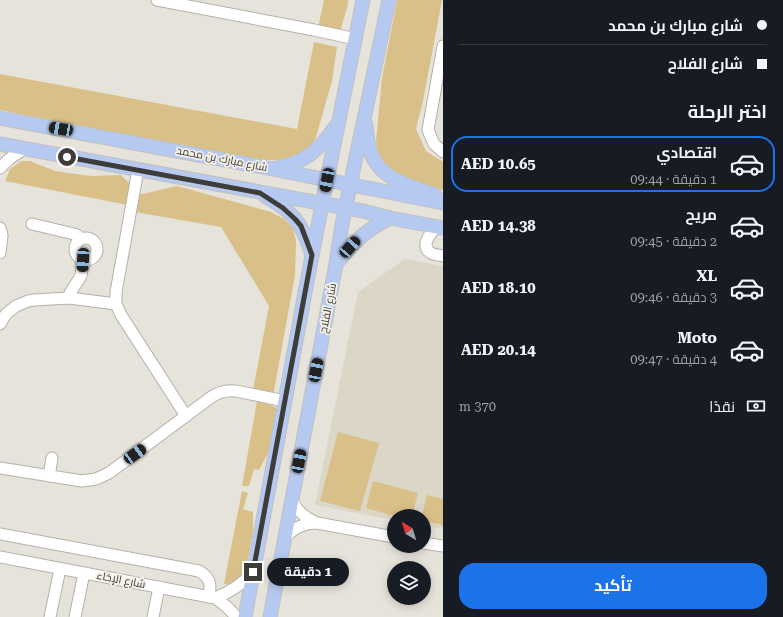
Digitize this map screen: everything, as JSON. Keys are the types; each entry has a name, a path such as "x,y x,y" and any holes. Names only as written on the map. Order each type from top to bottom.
{"main road":[{"path":"245,617 312,255 363,0"},
{"name":"شارع الفلاح","path":"270,617 336,264 345,208 389,0"},
{"name":"شارع مبارك بن محمد","path":"0,118 273,168 443,203"},
{"path":"365,118 373,158 382,170 393,179 443,198"},
{"path":"273,168 290,165 304,160 327,139 338,122"},
{"path":"0,144 363,211 390,218 440,227"},
{"path":"260,193 283,208 301,226 312,255"},
{"path":"336,264 362,235 376,225 390,218"}],"street":[{"path":"157,0 356,39"},
{"path":"443,46 428,130 434,144 443,152"},
{"path":"0,168 9,158 24,148"},
{"path":"138,170 116,292 116,304 121,315 186,416"},
{"path":"32,224 74,234 80,238 84,237 92,239 95,242 97,249 96,253 91,259 83,260 74,252 75,244 80,238"},
{"path":"440,227 428,237 426,247 432,254 443,256"},
{"path":"0,228 2,236 0,252"},
{"path":"69,298 70,293 81,276 83,260"},
{"path":"0,324 11,309 22,303 34,300 69,298 116,304"},
{"path":"0,468 89,481 103,477 214,395 224,391 236,391 285,401"},
{"path":"49,476 52,458"},
{"path":"292,501 306,518 317,523"},
{"path":"285,537 299,526 311,523 387,536"},
{"path":"0,534 199,571 206,575 210,582 212,597 226,594 236,588 253,572"},
{"path":"431,544 443,546"},
{"name":"شارع الإخاء","path":"0,557 212,597 224,604 236,617"},
{"path":"50,617 60,568"},
{"name":"شارع الإخاء","path":"75,617 84,573"},
{"name":"شارع الإخاء","path":"153,617 159,587"},
{"path":"272,603 278,617"}],"shaded area":[{"path":"324,0 348,0 340,32 318,28"},
{"path":"397,0 442,0 423,101 416,129 426,151 443,162 443,190 399,177 389,172 377,154 376,141 382,78"},
{"path":"314,42 337,47 332,81 316,137 311,147 304,153 284,160 247,160 0,110 0,74 297,129"},
{"path":"21,161 30,161 55,171 90,176 121,175 130,184 128,205 5,181 10,169"},
{"path":"177,186 271,212 284,219 293,228 296,241 295,275 274,391 271,394 253,390 269,306 221,227 135,212 138,195"},
{"path":"405,259 443,266 443,529 431,527 431,509 387,509 387,519 315,505 358,292"},
{"path":"257,401 274,406 277,410 270,449 259,470 254,469 249,486 242,486"},
{"path":"338,432 379,443 360,511 320,501"},
{"path":"373,481 418,493 414,509 387,509 387,514 366,508"},
{"path":"242,491 248,493 243,509 253,512 253,531 246,570 239,578 229,584 224,584"},
{"path":"427,495 443,499 443,525 431,522 431,509 424,509"}],"route":[{"path":"67,157 260,193 290,213 301,226 312,255 253,572"}]}
